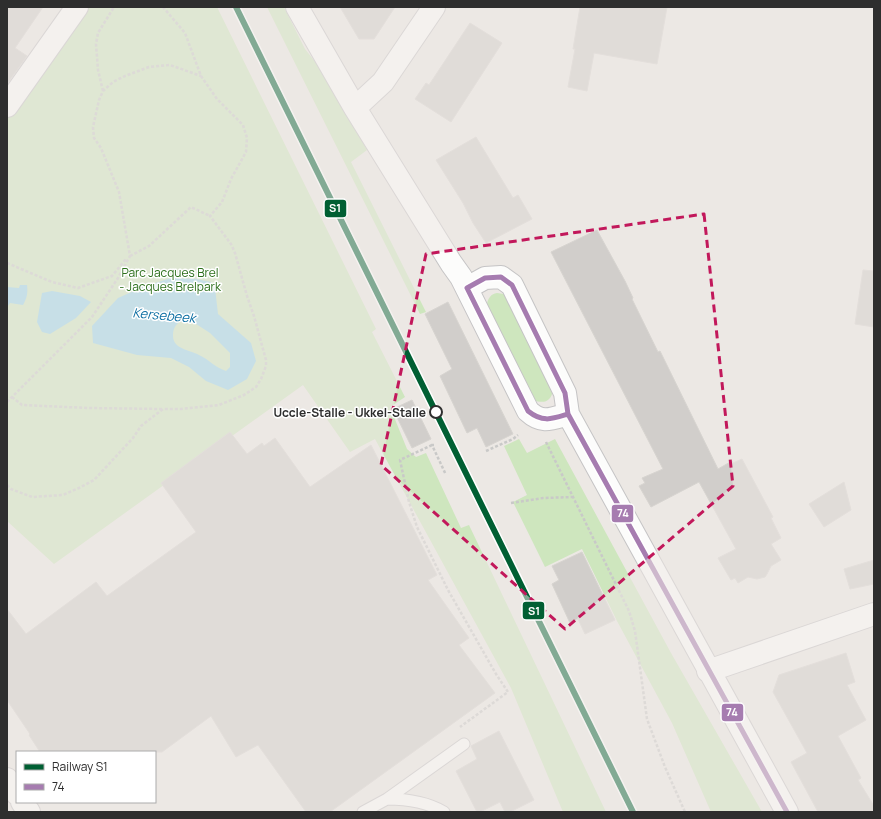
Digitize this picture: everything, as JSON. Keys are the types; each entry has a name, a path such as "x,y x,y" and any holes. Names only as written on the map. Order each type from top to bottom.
{"street":[{"path":"7,106 77,7"},
{"path":"297,7 355,108 467,288 528,411 534,417 548,420 568,414"},
{"path":"355,108 383,82 434,7"},
{"path":"467,288 485,278 502,277 512,285 565,393 568,414 708,671 787,812"},
{"path":"708,671 874,614"},
{"path":"7,779 16,792"},
{"path":"23,803 29,812"}],"lane":[{"path":"362,812 387,799 464,744"},
{"path":"387,799 403,799 425,803 444,812"}],"path":[{"path":"103,90 98,70 96,44 98,33 114,7"},
{"path":"163,7 185,33 201,76 217,99 243,125 247,138 246,152 231,178 222,202 210,216"},
{"path":"7,402 92,317 118,278 130,256 119,192 101,148 94,138 93,127 99,100 103,90 113,82 125,76 149,67 170,65 201,76"},
{"path":"7,263 52,282 78,288 112,276 130,256 149,246 191,207 210,216 231,244 235,253 266,360 266,366 262,378 256,387 244,395 219,405 181,409 88,408 22,405 12,397"},
{"path":"7,485 11,489 32,497 63,495 79,488 94,480 141,426 163,409"},
{"path":"540,418 547,445 630,612 635,631 647,719 665,767 685,812"},
{"path":"486,451 494,449 518,435"},
{"path":"446,475 433,445 400,460 417,527 448,590 496,674 508,692 457,729"},
{"path":"511,503 543,498 573,497"}],"highlighted area":[{"path":"704,214 733,486 565,629 381,465 426,254"}],"green space":[{"name":"Parc Jacques Brel - Jacques Brelpark","path":"87,7 217,7 376,329 372,332 405,397 390,407 407,449 416,457 426,453 461,528 469,525 606,812 563,812 511,688 375,439 350,452 303,385 54,564 7,521 7,114"},
{"path":"267,7 284,7 305,49 331,82 367,150 351,162 426,312 420,314"},
{"path":"497,293 504,294 508,297 553,390 551,397 544,402 533,400 487,304 490,297"},
{"path":"519,439 527,453 555,439 671,653 762,812 711,812 672,723 617,621 582,549 545,567 513,502 527,495 504,446"}],"water":[{"name":"Kersebeek","path":"171,278 196,279 211,282 215,288 218,314 251,343 256,361 247,379 228,390 206,381 189,367 171,358 137,355 93,343 92,326 118,298 143,287","holes":["179,322 193,322 210,333 230,353 230,367 226,371 218,368 203,357 176,344 173,336 176,325"]},
{"path":"20,285 27,285 27,295 23,305 10,303 7,307 7,287 19,288"},
{"path":"52,291 80,296 91,302 76,318 50,334 42,332 37,322 42,293"}],"building":[{"path":"7,7 43,7 15,48 27,56 7,84"},
{"path":"340,7 395,7 374,39 359,39"},
{"path":"580,7 667,7 657,64 594,53 587,91 568,87 575,49 573,49"},
{"path":"470,23 502,43 451,122 415,99 426,83 429,85"},
{"path":"476,137 513,198 518,195 532,219 486,243 436,160"},
{"path":"597,230 625,281 633,298 632,299 658,352 660,351 718,469 732,461 733,463 742,459 773,517 771,518 781,538 771,544 781,560 771,566 765,577 757,579 748,577 738,583 735,578 731,580 718,558 736,549 699,482 651,507 639,486 645,483 642,478 663,469 551,252"},
{"path":"863,270 874,271 874,327 855,324"},
{"path":"448,302 513,434 486,447 477,428 467,433 440,376 452,369 425,314"},
{"path":"412,400 431,439 412,448 393,409"},
{"path":"230,432 247,454 262,443 264,446 275,438 310,487 371,445 437,575 428,580 469,638 459,645 495,693 330,812 306,812 258,745 236,757 211,716 162,752 39,751 29,735 30,734 7,700 7,609 26,634 96,582 107,596 196,532 161,483"},
{"path":"844,482 851,510 824,527 809,504"},
{"path":"582,552 615,620 585,634 578,619 570,623 552,584 559,580 552,566"},
{"path":"874,560 874,584 850,589 844,569"},
{"path":"846,653 855,682 847,685 866,720 838,736 861,778 858,780 874,806 874,812 818,812 791,762 807,753 773,692 779,675"},
{"path":"499,731 534,800 510,812 505,812 500,802 477,812 456,771 477,759 471,746"}],"rail line":[{"name":"S1","path":"236,7 633,812"}],"transit line":[{"name":"74","path":"501,277 512,285 565,393 568,414 543,419 528,411 467,288 485,278 501,277"},
{"name":"74","path":"568,414 787,812"}],"place":[{"name":"Uccle-Stalle - Ukkel-Stalle","path":"436,412"}]}
